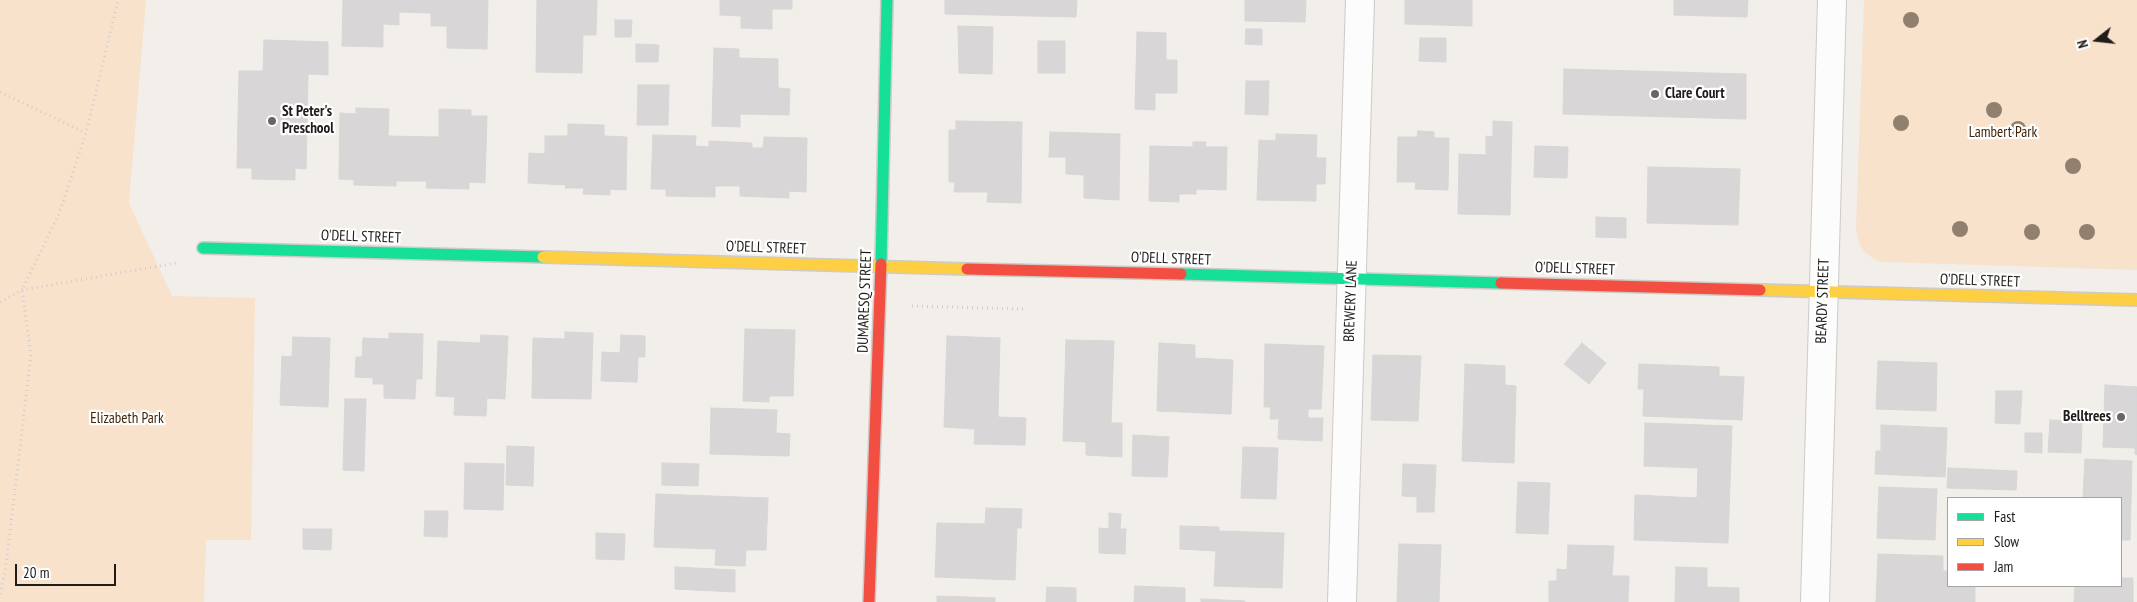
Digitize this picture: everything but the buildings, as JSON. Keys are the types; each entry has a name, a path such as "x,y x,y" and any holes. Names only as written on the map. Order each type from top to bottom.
{"street":[{"name":"DUMARESQ STREET","path":"869,602 881,266 887,0"},
{"name":"BREWERY LANE","path":"1342,602 1360,0"},
{"name":"BEARDY STREET","path":"1815,602 1832,0"},
{"name":"O'DELL STREET","path":"203,248 2137,300"}],"path":[{"path":"0,594 5,573 31,355 22,290 59,214 86,133 118,0"},
{"path":"0,92 86,133"},
{"path":"0,302 22,290 174,265"},
{"path":"915,306 1023,309"}],"green space":[{"name":"Elizabeth Park","path":"0,0 146,0 129,203 172,296 255,298 251,540 206,540 204,602 0,602"},
{"name":"Lambert Park","path":"1864,0 2137,0 2137,270 1885,262 1877,261 1863,251 1858,240 1856,228"}],"traffic: fast":[{"path":"881,264 887,0"},
{"path":"203,248 543,257"},
{"path":"1181,274 1501,283"}],"traffic: slow":[{"path":"543,257 967,269"},
{"path":"1760,290 2137,300"}],"traffic: jam":[{"path":"869,602 881,264"},
{"path":"967,269 1181,274"},
{"path":"1501,283 1760,290"}],"place":[{"name":"Clare Court","path":"1655,94"},
{"name":"St Peter's Preschool","path":"272,121"},
{"name":"Belltrees","path":"2121,417"}]}
